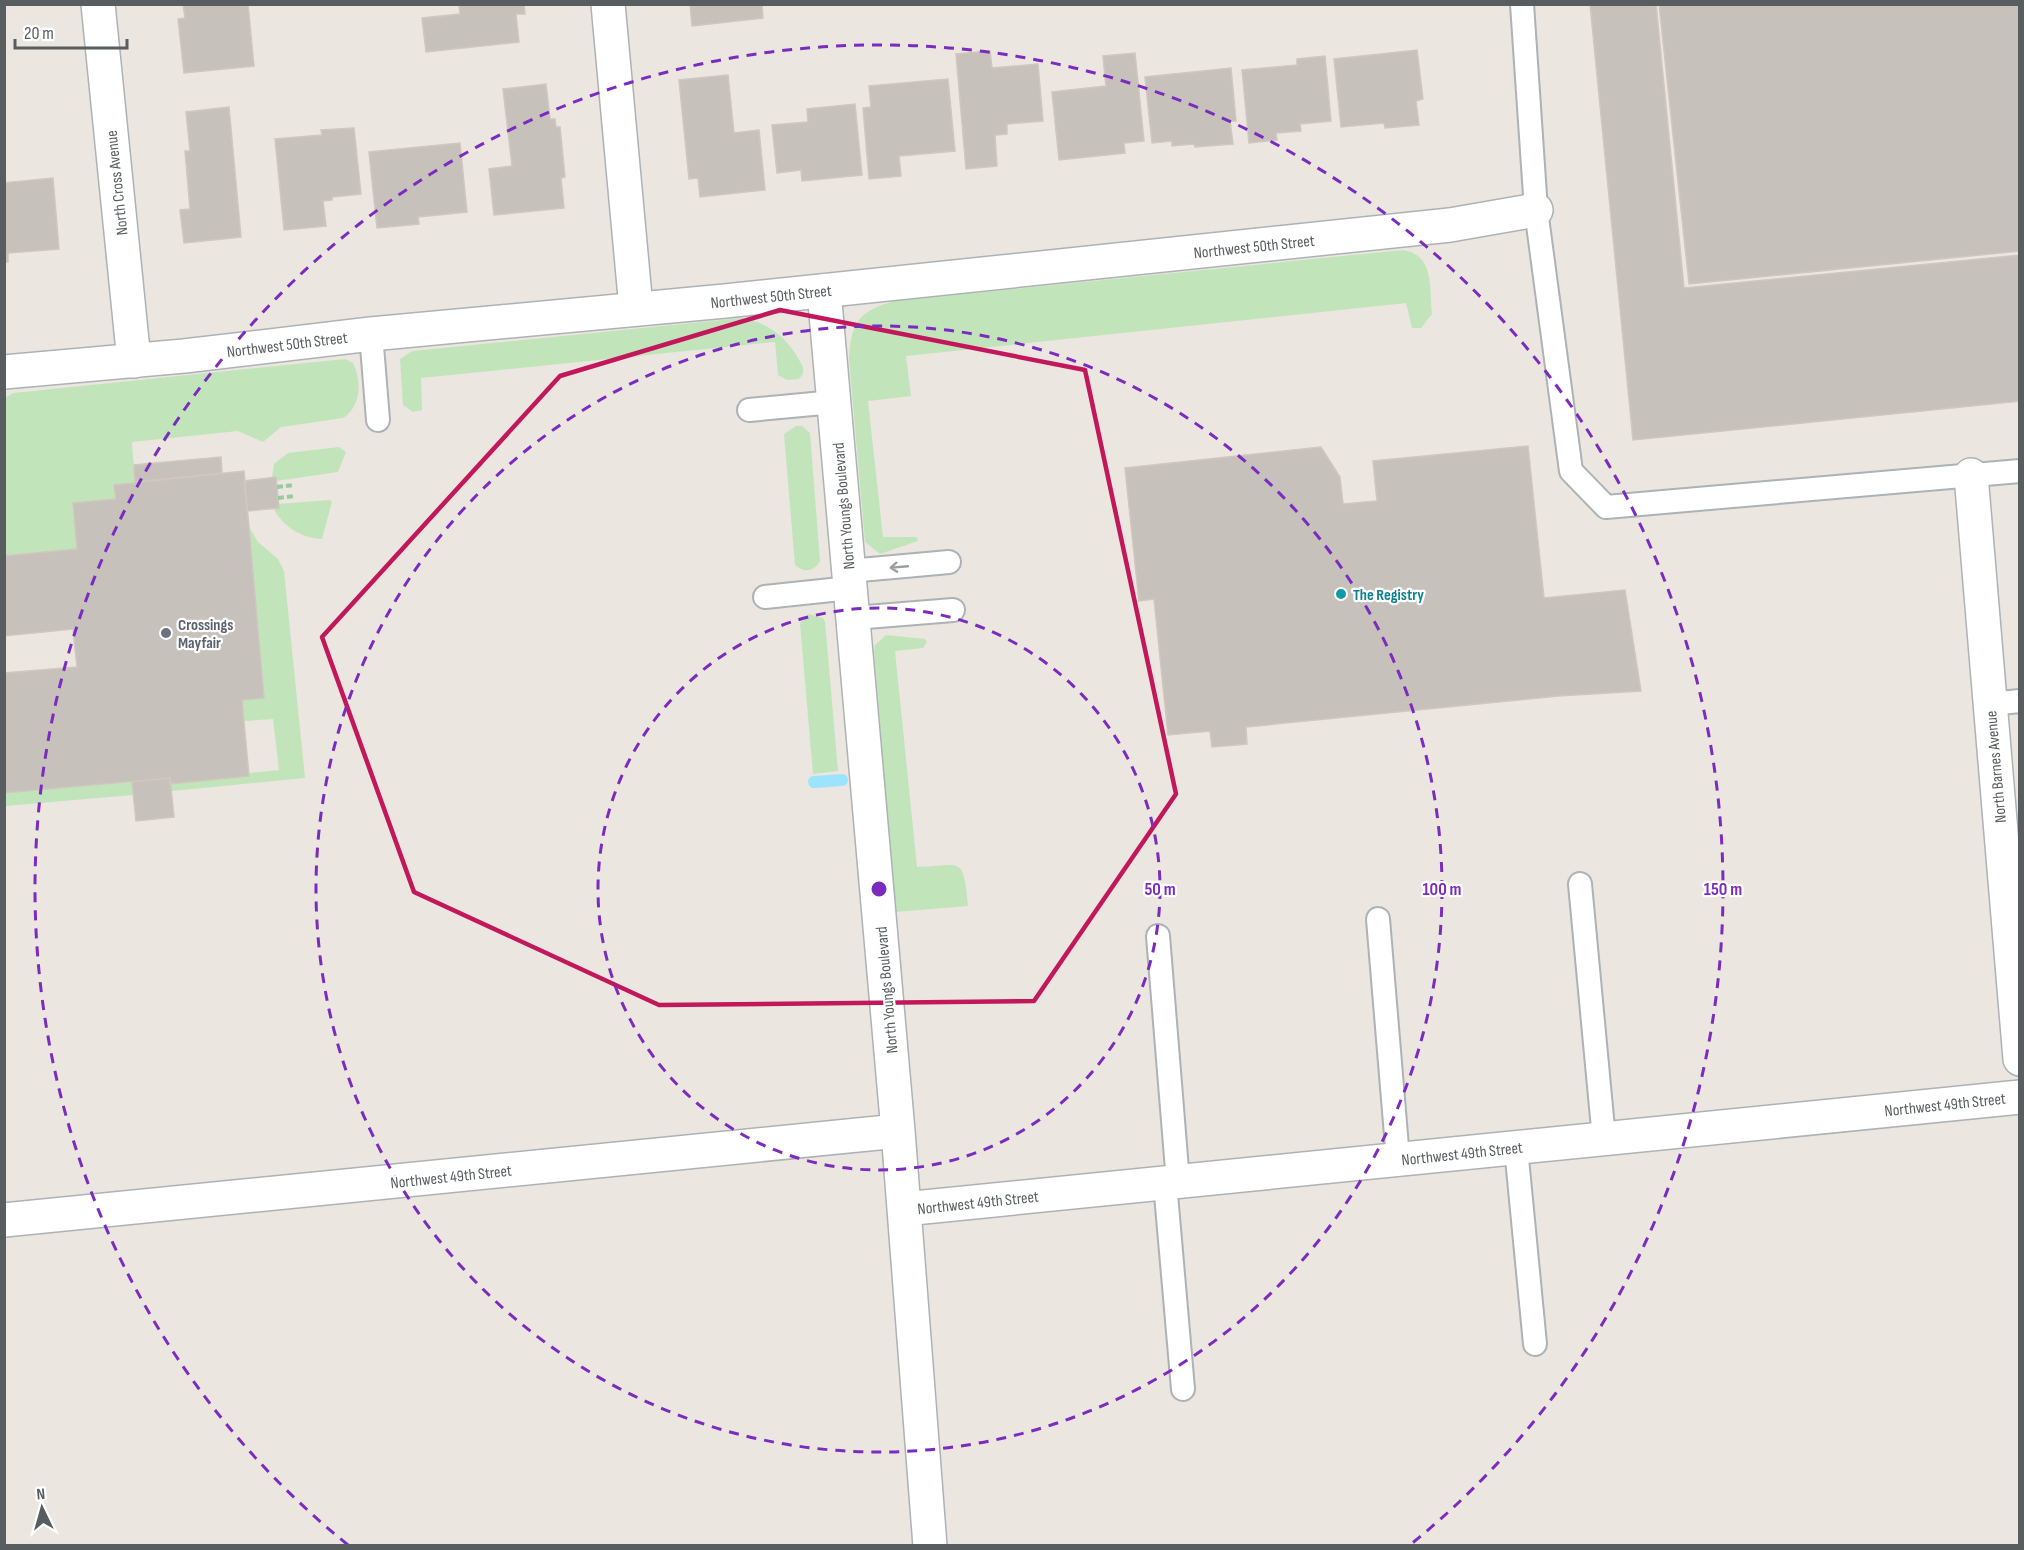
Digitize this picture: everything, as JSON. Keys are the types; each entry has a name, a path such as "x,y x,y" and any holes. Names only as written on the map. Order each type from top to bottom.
{"street":[{"name":"North Cross Avenue","path":"98,4 134,361"},
{"path":"608,4 636,308"},
{"name":"Northwest 50th Street","path":"4,372 134,361 371,334 824,291 1450,225 1536,210"},
{"name":"North Youngs Boulevard","path":"824,291 898,1131 930,1545"},
{"name":"North Barnes Avenue","path":"1971,475 2005,702 2019,1059"},
{"name":"Northwest 49th Street","path":"904,1209 2019,1097"},
{"name":"Northwest 49th Street","path":"4,1220 898,1131"}],"lane":[{"path":"1522,4 1536,210 1571,471 1606,507 2019,471"},
{"path":"371,334 378,420"},
{"path":"749,410 834,402"},
{"path":"851,593 949,562"},
{"path":"765,597 851,593 953,610"},
{"path":"1580,884 1604,1139"},
{"path":"1378,919 1398,1159"},
{"path":"1158,936 1183,1389"},
{"path":"1516,1148 1535,1344"}],"path":[{"path":"277,487 294,485"},
{"path":"278,498 295,496"}],"highlighted area":[{"path":"780,310 1085,370 1176,794 1034,1001 659,1005 414,892 322,637 560,376"}],"green space":[{"path":"1403,250 1421,258 1428,274 1432,314 1421,328 1412,328 1406,303 906,356 911,396 868,401 883,537 917,537 918,541 880,554 865,542 849,358 855,327 866,313 873,309 895,301"},
{"path":"742,318 762,324 786,341 803,367 803,374 799,379 787,380 778,375 775,342 421,378 422,410 413,412 403,405 400,359 412,351"},
{"path":"345,359 353,363 359,385 356,401 343,418 281,427 263,442 238,431 132,442 135,482 115,485 116,499 73,504 77,549 5,556 5,398 13,393"},
{"path":"796,426 802,426 810,433 820,561 809,570 795,565 784,434"},
{"path":"339,447 346,452 338,472 276,481 272,478 274,464 288,453"},
{"path":"330,500 332,502 322,539 300,534 282,521 274,509 279,508 278,504"},
{"path":"248,525 258,542 278,559 284,571 305,778 172,791 170,784 248,776 248,773 279,770 273,719 244,721 242,700 264,697"},
{"path":"809,614 823,618 825,622 838,771 813,774 800,623"},
{"path":"886,635 925,639 927,642 923,648 895,651 917,867 952,865 958,867 964,878 968,906 895,912 874,651 875,645"},
{"path":"132,782 133,795 5,806 5,793"}],"building":[{"path":"183,4 248,4 254,66 184,73 178,19 185,18"},
{"path":"459,4 524,4 525,14 516,14 519,42 426,52 422,18 460,14"},
{"path":"690,4 762,4 763,18 692,26"},
{"path":"1590,4 1656,4 1684,288 2020,255 2020,401 1633,440"},
{"path":"1659,4 2020,4 2020,251 1689,284"},
{"path":"1417,50 1423,99 1416,101 1419,125 1385,128 1384,123 1341,127 1334,59"},
{"path":"990,51 992,68 1038,64 1043,121 1007,124 1007,134 995,135 997,166 966,169 956,54"},
{"path":"1135,53 1144,141 1124,143 1125,153 1059,160 1052,92 1106,86 1103,56"},
{"path":"1325,56 1331,121 1300,124 1301,131 1276,133 1277,140 1249,143 1242,70 1297,65 1297,59"},
{"path":"1231,68 1236,121 1230,121 1233,144 1195,147 1194,144 1172,146 1172,141 1152,143 1145,77"},
{"path":"728,75 734,133 759,130 765,190 700,197 698,178 689,179 679,80"},
{"path":"948,79 955,151 899,156 901,176 869,179 863,108 871,107 869,86"},
{"path":"546,84 550,119 555,119 556,127 560,127 565,177 561,178 564,208 494,215 489,169 512,166 503,89"},
{"path":"855,104 862,175 802,181 801,170 777,173 772,125 808,122 807,109"},
{"path":"229,107 241,237 184,243 180,210 190,209 185,151 190,151 186,112"},
{"path":"354,128 361,194 332,197 332,200 323,201 326,226 284,230 275,139 322,135 321,130"},
{"path":"460,143 467,212 418,217 419,224 377,228 369,152"},
{"path":"53,178 59,249 8,253 8,262 4,262 4,183"},
{"name":"The Registry","path":"1528,446 1544,598 1625,590 1641,691 1558,696 1246,727 1247,744 1212,747 1210,731 1168,735 1154,599 1139,601 1125,468 1321,447 1340,477 1343,504 1377,501 1373,461"},
{"path":"221,457 222,473 135,482 134,465"},
{"name":"Crossings Mayfair","path":"244,471 264,698 242,700 249,776 170,784 170,778 4,793 4,673 77,667 73,629 4,636 4,556 77,549 73,503 116,499 114,485"},
{"path":"276,477 279,508 247,511 244,481"},
{"path":"170,778 174,817 136,821 132,782"}],"waterway":[{"path":"814,782 842,780"}],"place":[{"name":"The Registry","path":"1341,594"},
{"name":"Crossings Mayfair","path":"166,633"}]}
